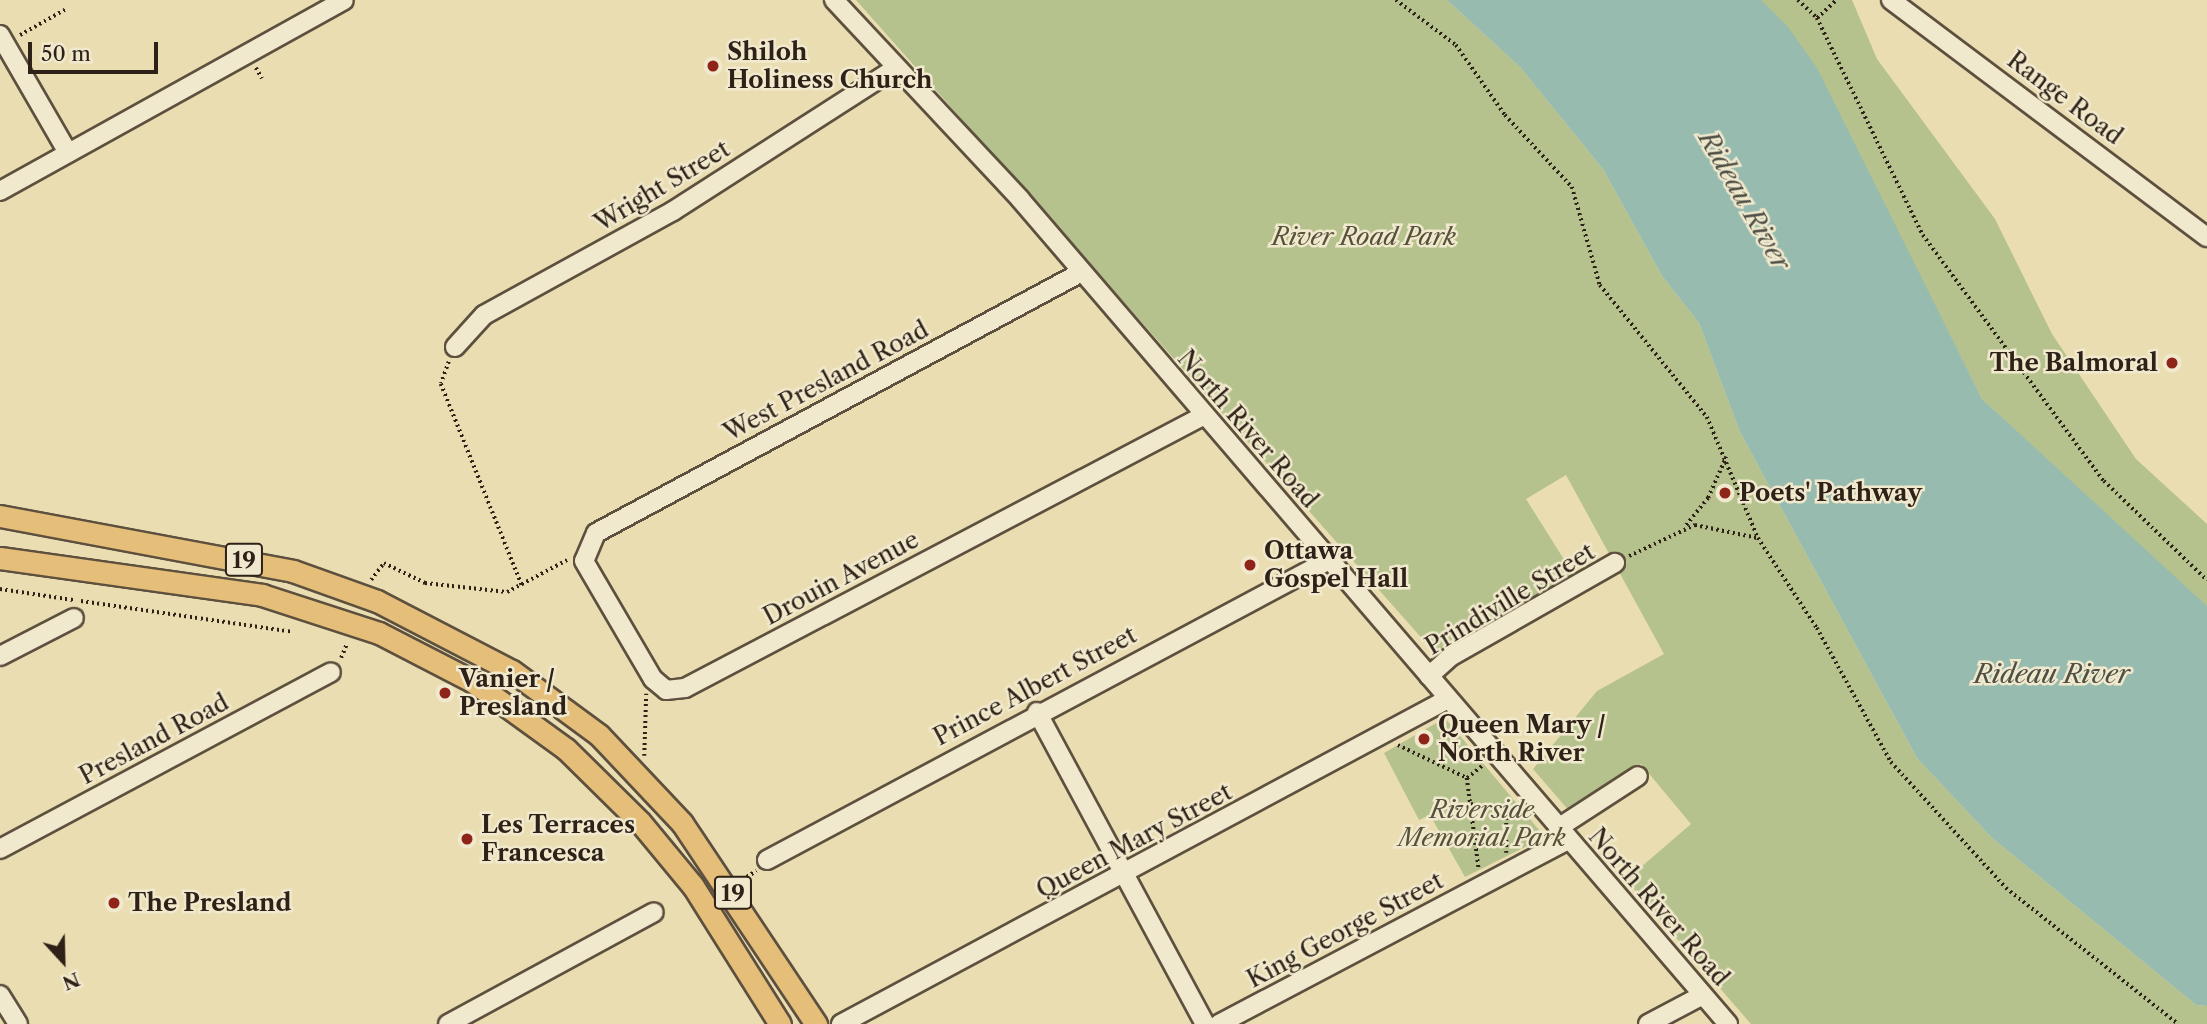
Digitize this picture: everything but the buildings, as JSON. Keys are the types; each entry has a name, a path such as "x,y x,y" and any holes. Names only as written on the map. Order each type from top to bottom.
{"main road":[{"name":"19","path":"0,516 293,571 390,607 512,671 599,735 682,823 731,890 816,1024"},
{"name":"19","path":"0,558 237,590 379,633 483,688 584,765 675,861 780,1024"}],"street":[{"path":"0,191 344,0"},
{"name":"North River Road","path":"834,0 1080,272 1201,417 1329,560 1728,1024"},
{"name":"Range Road","path":"1891,0 2207,237"},
{"path":"3,39 68,153"},
{"name":"Wright Street","path":"455,347 484,315 673,211 896,68"},
{"name":"West Presland Road","path":"584,551 596,533 1080,272"},
{"name":"Drouin Avenue","path":"653,679 666,690 685,688 1201,417"},
{"path":"584,551 590,573 653,679"},
{"name":"Prince Albert Street","path":"767,860 1037,712 1329,560"},
{"name":"Prindiville Street","path":"1429,676 1450,657 1615,564"},
{"path":"379,633 390,607"},
{"path":"0,656 74,618"},
{"name":"Presland Road","path":"0,849 331,672"},
{"name":"Queen Mary Street","path":"841,1024 1448,699"},
{"path":"1037,712 1205,1024"},
{"name":"King George Street","path":"1219,1024 1481,886 1563,834 1638,776"},
{"path":"448,1024 654,912"},
{"path":"0,995 18,1024"},
{"path":"1648,1024 1703,995"}],"path":[{"path":"1396,0 1456,45 1505,115 1572,187 1600,285 1697,401 1726,457 1758,538 1818,628 1873,738 1907,782 2006,888 2178,1024"},
{"path":"1798,0 1817,18 1923,235 2104,481 2207,580"},
{"path":"1817,18 1836,0"},
{"path":"3,39 66,9"},
{"path":"455,347 441,384 522,585"},
{"path":"1615,564 1684,526 1708,498 1726,457"},
{"path":"1684,526 1758,538"},
{"path":"373,576 384,563 425,583 502,592 522,585 584,551"},
{"path":"0,589 293,632"},
{"path":"644,758 646,688 653,679"},
{"path":"1396,744 1467,778"},
{"path":"1467,778 1482,766"},
{"path":"1467,778 1481,886"},
{"path":"1471,804 1502,810 1506,817 1506,855"},
{"path":"1506,817 1523,812"},
{"path":"1476,845 1506,841"},
{"path":"731,890 767,860"}],"green space":[{"name":"River Road Park","path":"856,0 1447,0 1520,67 1603,169 1662,276 1699,323 1740,432 1917,758 1991,837 2196,1005 2207,1006 2207,1024 1751,1024 1626,880 1691,824 1641,764 1571,813 1533,769 1597,691 1664,654 1566,475 1526,499 1575,577 1434,652"},
{"path":"1759,0 1852,0 1877,59 1995,219 2052,334 2136,459 2207,524 2207,609 1982,399 1889,216"},
{"name":"Riverside Memorial Park","path":"1445,718 1545,837 1465,877 1430,815 1419,820 1384,753"}],"water":[{"name":"Rideau River","path":"1447,0 1761,0 1788,27 1817,68 1982,399 2207,606 2207,1006 2196,1005 1991,837 1917,758 1740,432 1699,323 1662,276 1603,169 1520,67"}],"place":[{"name":"Shiloh Holiness Church","path":"713,66"},
{"name":"The Balmoral","path":"2172,363"},
{"name":"Poets' Pathway","path":"1725,493"},
{"name":"Ottawa Gospel Hall","path":"1250,565"},
{"name":"Vanier / Presland","path":"445,693"},
{"name":"Queen Mary / North River","path":"1424,739"},
{"name":"Les Terraces Francesca","path":"467,839"},
{"name":"The Presland","path":"114,903"}]}
